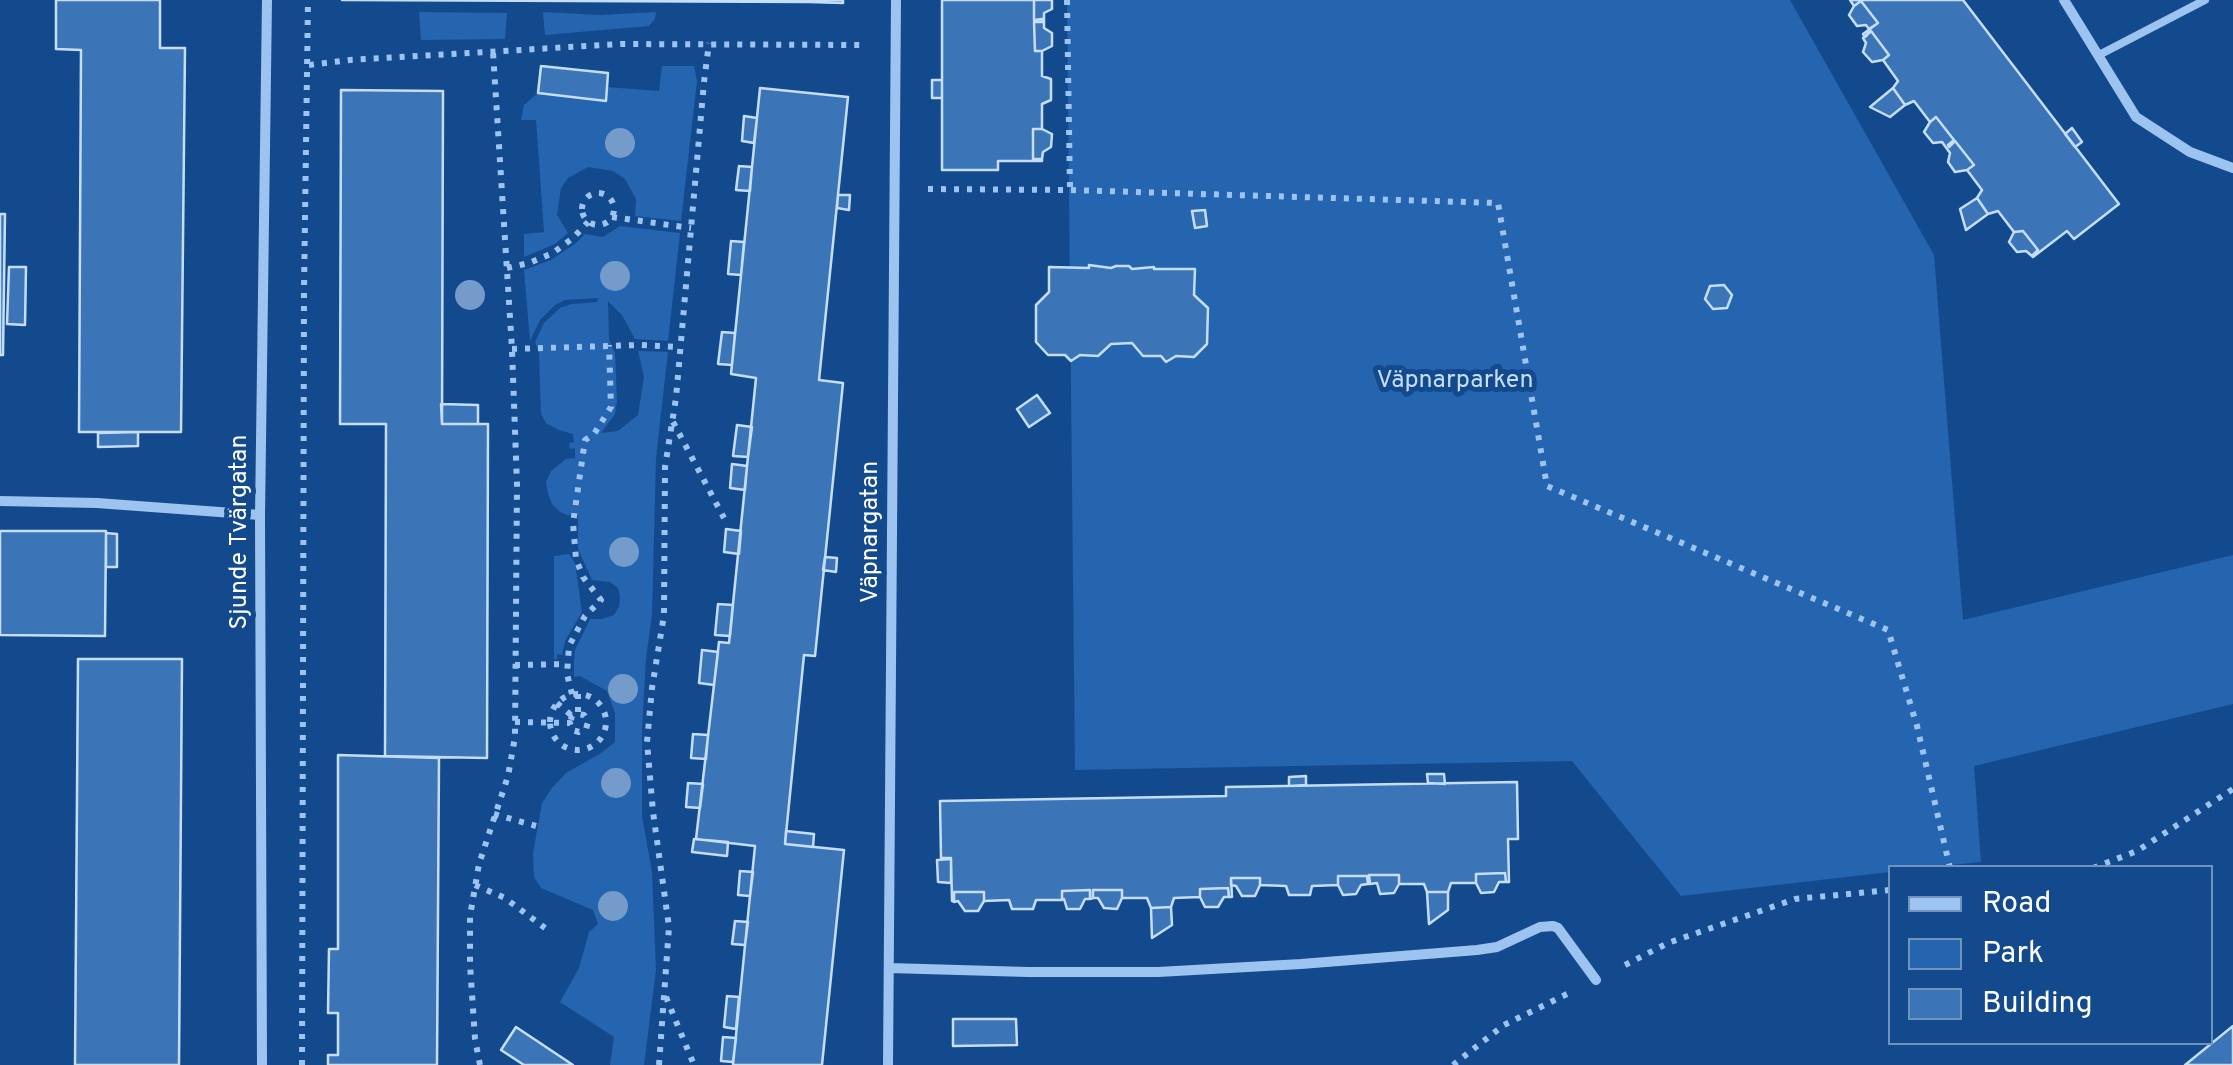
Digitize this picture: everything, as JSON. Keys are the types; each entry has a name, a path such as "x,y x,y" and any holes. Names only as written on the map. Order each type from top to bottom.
{"street":[{"name":"Sjunde Tvärgatan","path":"262,1065 260,515 266,0"},
{"name":"Väpnargatan","path":"888,1065 896,0"},
{"path":"2064,0 2136,117 2190,152 2233,168"},
{"path":"0,501 97,503 260,515"},
{"path":"889,968 1158,972 1300,964 1477,950 1552,926 1558,928 1596,980"}],"lane":[{"path":"2100,55 2205,0"}],"path":[{"path":"302,1065 308,0"},
{"path":"1066,0 1070,190"},
{"path":"659,1065 669,927 647,742 664,616 665,467 709,43"},
{"path":"309,65 621,44 895,43"},
{"path":"480,1065 474,1039 470,916 474,885 508,776 515,737 517,485 493,52"},
{"path":"895,188 1498,202 1547,486 1888,630 1917,726 1949,865"},
{"path":"602,193 610,198 614,206 612,217 597,226 588,222 582,216 585,198 602,193"},
{"path":"612,217 691,228"},
{"path":"507,268 553,253 588,222"},
{"path":"578,750 575,694 567,664 577,631 600,600 576,560 573,523 585,440 594,434 611,407 609,346"},
{"path":"512,349 680,348"},
{"path":"672,420 724,518"},
{"path":"515,665 567,664"},
{"path":"575,694 596,701 606,722 599,742 586,750 567,749 552,733 552,712 558,703 575,694"},
{"path":"558,703 599,742"},
{"path":"515,722 606,722"},
{"path":"558,743 578,724"},
{"path":"2101,865 2137,851 2233,789"},
{"path":"494,814 536,826"},
{"path":"474,885 505,898 545,928"},
{"path":"1454,1065 1504,1025 1668,943 1796,899 1888,890"},
{"path":"666,996 694,1065"}],"green space":[{"name":"Väpnarparken","path":"1067,0 1790,0 1934,255 1963,620 2233,555 2233,704 1974,766 1981,862 1888,865 1888,872 1681,896 1572,761 1075,770"},
{"path":"419,12 507,13 505,39 421,40"},
{"path":"543,12 656,12 649,26 545,35"},
{"path":"662,66 694,66 697,81 681,221 635,216 636,199 625,179 613,171 588,167 568,178 561,188 557,215 568,233 555,244 524,257 524,234 544,232 536,120 521,120 524,105 538,93 605,101 607,87 659,91"},
{"path":"620,226 680,233 668,341 635,339 622,315 608,301 617,401 615,414 601,433 618,431 638,415 644,377 638,351 668,352 656,458 652,615 642,730 642,816 652,872 656,970 644,1065 610,1065 614,1037 560,1002 579,968 589,932 598,924 593,910 541,888 534,877 533,853 542,803 552,788 566,773 615,742 615,713 607,691 580,676 574,677 574,662 575,650 590,619 614,615 620,597 618,588 610,582 592,580 578,549 578,515 560,512 548,494 546,482 551,471 566,459 575,458 575,448 570,449 569,443 574,442 573,434 546,423 541,414 539,353 535,342 544,323 560,308 597,302 598,298 565,300 555,305 540,320 530,341 524,270 551,260 585,234 603,237"},
{"path":"569,554 575,563 582,612 565,641 562,655 557,654 554,659 554,556"}],"building":[{"path":"56,0 160,0 160,48 185,48 181,432 79,432 81,50 56,49"},
{"path":"342,0 843,0 843,3 809,2"},
{"path":"942,0 1034,0 1034,20 1042,19 1034,22 1035,51 1042,51 1042,76 1051,79 1051,100 1042,104 1042,129 1033,129 1033,159 1042,161 998,161 998,170 942,170"},
{"path":"1034,0 1052,0 1052,9 1044,13 1044,28 1052,33 1052,46 1042,51 1035,51 1034,22 1042,19 1034,20"},
{"path":"1850,0 1963,0 2119,204 2074,239 2067,231 2033,257 2038,250 2023,231 2014,232 1998,211 1988,214 1977,198 1982,190 1967,170 1974,165 1955,141 1949,147 1954,140 1936,117 1930,122 1914,101 1905,105 1893,88 1898,81 1883,60 1889,55 1871,31 1865,37 1863,34 1878,23 1861,1 1854,6"},
{"path":"1861,1 1878,23 1869,29 1866,25 1857,26 1849,15"},
{"path":"1871,31 1889,55 1883,60 1872,62 1863,52 1863,38"},
{"path":"541,66 608,73 606,101 538,93"},
{"path":"932,80 942,80 942,98 932,98"},
{"path":"760,88 848,97 819,380 843,383 815,656 804,655 785,844 844,850 822,1065 733,1065 755,846 696,839 719,642 729,643 756,378 731,374"},
{"path":"1893,88 1905,105 1890,117 1870,107"},
{"path":"341,90 443,91 442,424 488,424 487,758 385,756 386,424 340,424"},
{"path":"744,116 757,118 754,143 742,141"},
{"path":"1936,117 1954,140 1949,147 1955,141 1974,165 1967,170 1955,172 1942,142 1933,143 1924,132"},
{"path":"2072,128 2082,142 2075,147 2065,134"},
{"path":"1033,129 1052,134 1051,147 1043,152 1042,159 1033,159"},
{"path":"739,166 752,167 750,191 736,190"},
{"path":"838,195 850,195 849,210 837,208"},
{"path":"1977,198 1988,214 1966,230 1960,209"},
{"path":"1205,210 1207,226 1195,228 1192,211"},
{"path":"0,214 5,214 3,355 0,355"},
{"path":"2023,231 2038,250 2032,256 2026,251 2017,252 2009,242 2014,232"},
{"path":"731,241 744,242 741,275 728,274"},
{"path":"9,267 26,267 25,325 7,324"},
{"path":"1049,267 1195,269 1194,295 1208,308 1207,344 1194,357 1176,356 1166,362 1161,356 1143,356 1132,343 1111,344 1098,356 1080,355 1071,361 1065,355 1048,355 1036,342 1036,305 1049,292"},
{"path":"1724,285 1732,295 1727,308 1713,309 1705,299 1710,286"},
{"path":"722,332 735,333 732,365 718,364"},
{"path":"1037,395 1050,413 1029,427 1017,409"},
{"path":"441,404 478,405 478,424 442,424"},
{"path":"737,425 752,427 748,457 733,456"},
{"path":"138,432 138,446 98,447 98,433"},
{"path":"732,464 747,466 745,490 730,488"},
{"path":"726,529 741,531 739,554 724,552"},
{"path":"0,531 106,531 105,636 0,635"},
{"path":"106,533 117,534 117,567 106,567"},
{"path":"825,557 837,558 836,572 823,570"},
{"path":"718,604 733,605 730,636 715,635"},
{"path":"702,650 718,652 714,685 699,683"},
{"path":"78,659 182,659 179,1065 75,1065"},
{"path":"693,734 708,735 706,759 691,758"},
{"path":"338,755 439,758 437,1065 328,1065 328,1055 338,1055 338,1013 328,1013 329,949 338,949"},
{"path":"1427,774 1444,774 1445,784 1428,783"},
{"path":"1306,776 1306,785 1289,786 1289,777"},
{"path":"1517,782 1518,839 1508,839 1509,882 1505,873 1476,874 1476,883 1451,883 1448,892 1427,892 1424,884 1399,884 1399,875 1369,875 1370,884 1367,876 1338,876 1338,885 1312,886 1310,895 1289,895 1286,886 1260,885 1260,878 1231,878 1232,897 1228,888 1200,889 1200,897 1174,898 1171,907 1151,908 1147,898 1122,898 1122,890 1093,890 1090,899 1090,890 1062,891 1062,900 1036,900 1033,909 1012,909 1009,900 984,901 984,892 954,892 952,901 951,858 941,858 940,801 1226,796 1226,787"},
{"path":"688,783 703,784 700,808 686,807"},
{"path":"786,831 814,834 813,847 785,844"},
{"path":"694,839 728,842 727,856 692,852"},
{"path":"951,859 951,883 938,882 937,860"},
{"path":"740,871 753,872 750,896 738,895"},
{"path":"1505,873 1506,882 1499,882 1494,892 1481,893 1476,874"},
{"path":"1369,875 1399,875 1399,884 1394,893 1380,894 1377,883 1370,884"},
{"path":"1338,876 1367,876 1368,884 1361,885 1356,894 1343,895"},
{"path":"1231,878 1260,878 1255,896 1242,896 1231,885"},
{"path":"1228,888 1229,897 1224,897 1218,907 1205,907 1200,889"},
{"path":"1090,890 1090,899 1085,899 1080,909 1067,909 1062,891"},
{"path":"1093,890 1122,890 1117,909 1104,908 1098,898 1093,898"},
{"path":"954,892 984,892 984,901 978,911 965,911 958,901 954,902"},
{"path":"1427,892 1448,892 1448,910 1429,924"},
{"path":"1171,907 1172,925 1152,938 1151,908"},
{"path":"735,921 748,922 745,945 732,944"},
{"path":"727,996 739,997 736,1029 724,1027"},
{"path":"953,1019 1016,1019 1017,1045 953,1046"},
{"path":"2233,1026 2233,1065 2185,1065 2213,1045"},
{"path":"516,1027 573,1065 524,1065 501,1050"},
{"path":"723,1037 736,1038 733,1062 721,1061"}]}
